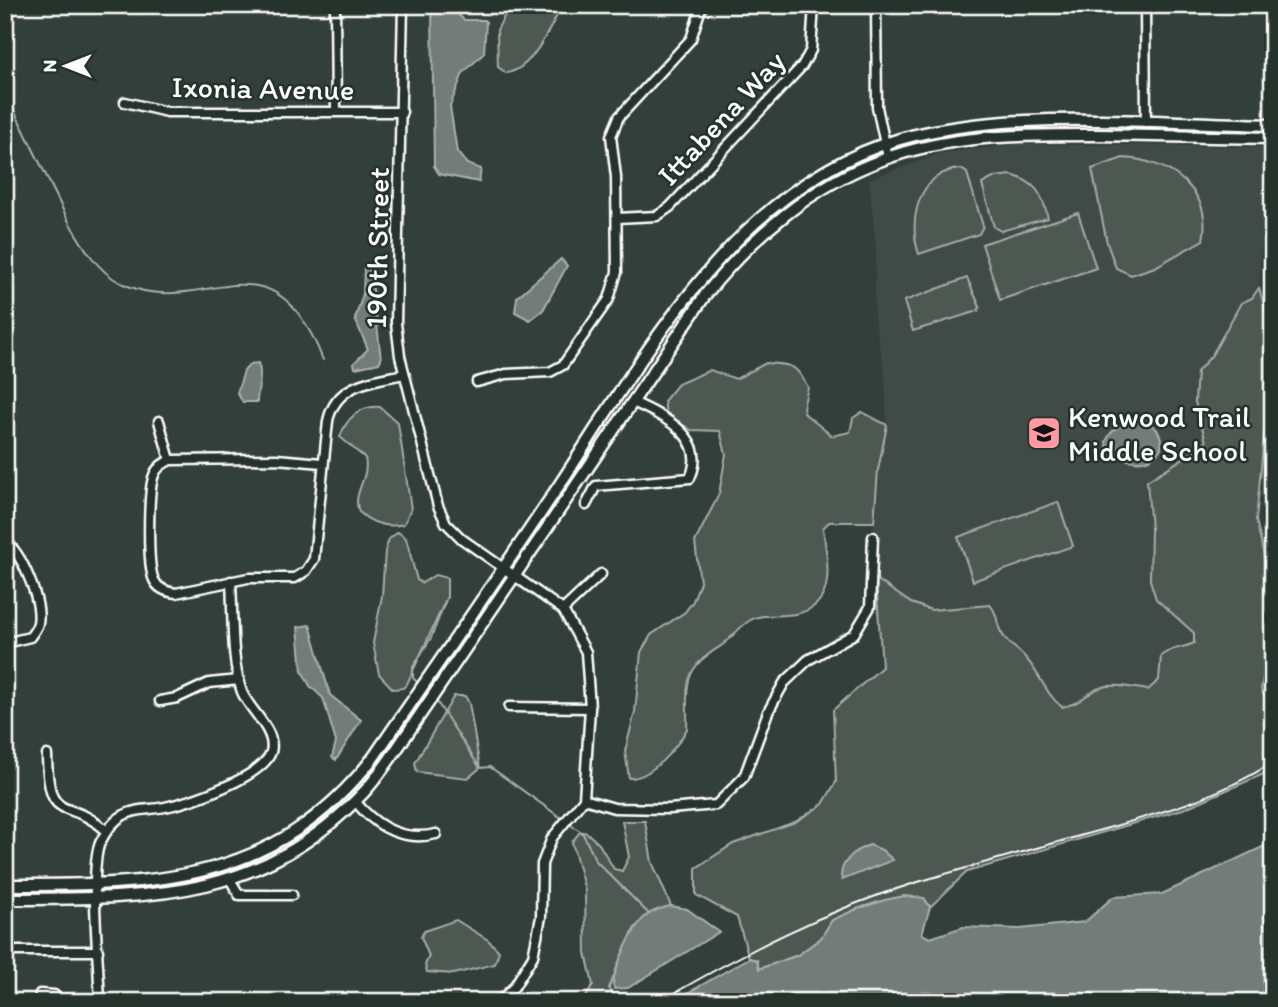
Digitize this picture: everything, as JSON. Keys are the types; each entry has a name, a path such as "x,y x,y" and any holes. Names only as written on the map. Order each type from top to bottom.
{"main road":[{"path":"5,899 96,891 164,880 234,863 285,837 329,805 373,758 671,320 720,256 754,222 800,186 848,159 922,133 1007,122 1273,125"},
{"path":"5,885 156,896 230,879 294,849 321,832 355,801 405,737 706,294 752,243 807,199 888,158 947,143 1002,136 1273,138"}],"street":[{"path":"335,5 337,111"},
{"name":"190th Street","path":"403,5 395,295 397,334 404,374 443,517 461,539 563,610"},
{"path":"477,382 506,374 550,372 568,360 609,299 614,286 617,218 611,136 619,117 691,39 702,5"},
{"name":"Ittabena Way","path":"617,218 657,216 670,207 802,66 811,50 814,5"},
{"path":"876,5 877,102 888,158"},
{"path":"1145,5 1146,122"},
{"name":"Ixonia Avenue","path":"125,102 167,112 402,112"},
{"path":"322,463 277,459 170,460 158,468 152,484 151,567 155,582 166,591 176,593 231,581 295,578 311,566 329,414 341,394 359,384 404,374"},
{"path":"586,505 596,486 653,479 676,481 690,478 694,468 686,435 666,418 633,402"},
{"path":"159,421 170,460"},
{"path":"584,799 614,808 716,805 744,778 768,712 784,683 808,660 854,634 870,607 873,537"},
{"path":"5,541 23,561 39,610 38,625 30,637 5,643"},
{"path":"499,1002 514,987 533,956 541,917 542,864 552,838 584,799 590,708 586,652 563,610 601,574"},
{"path":"100,1002 96,891 98,850 107,831 117,820 131,812 164,807 208,794 267,762 272,746 271,738 248,703 239,680 231,581"},
{"path":"160,701 177,698 209,683 239,680"},
{"path":"509,707 590,708"},
{"path":"47,755 48,789 54,803 66,811 90,818 107,831"},
{"path":"355,801 374,821 392,832 421,837 436,834"},
{"path":"230,879 239,895 292,895"},
{"path":"13,951 98,951"},
{"path":"38,1002 40,994 46,992 54,995 54,1002"}],"shaded area":[{"path":"432,5 449,5 464,20 486,22 484,53 463,73 450,106 457,152 467,164 481,169 479,182 439,174 434,166"},
{"path":"510,5 563,5 532,56 516,70 506,73 498,67 497,30"},
{"name":"Kenwood Trail Middle School","path":"1019,144 1262,147 1263,210 1259,288 1252,298 1241,303 1212,355 1197,372 1195,402 1206,441 1201,448 1147,481 1146,488 1151,529 1150,581 1156,599 1194,633 1194,642 1184,648 1169,649 1159,680 1148,690 1115,686 1098,689 1074,706 1062,707 1052,699 1023,655 1014,649 1000,631 996,610 991,605 931,610 911,603 876,579 874,522 878,470 887,425 885,373 874,316 876,247 869,179 942,153"},
{"path":"1123,158 1156,165 1184,181 1201,206 1204,222 1203,240 1155,267 1131,275 1116,268 1107,243 1092,169"},
{"path":"961,169 967,173 983,226 979,234 919,254 915,227 920,200 935,178"},
{"path":"1011,175 1026,181 1037,190 1048,218 1001,231 994,227 982,184 995,177"},
{"path":"1078,213 1096,268 1000,300 982,244"},
{"path":"561,259 567,266 543,310 530,320 515,312 517,297"},
{"path":"367,265 371,272 381,359 379,363 355,368 354,363 368,349 355,319 363,294 364,267"},
{"path":"967,278 980,307 978,311 913,331 904,301"},
{"path":"1259,288 1268,318 1267,405 1256,520 1273,595 1273,631 1261,689 1273,716 1273,760 1264,774 1183,809 967,872 930,907 924,898 885,900 857,909 833,920 821,938 798,955 758,969 757,960 749,958 737,917 696,895 696,868 733,844 795,822 823,804 836,782 833,710 882,667 876,579 911,603 931,610 990,605 1004,637 1028,660 1062,707 1103,687 1122,686 1148,690 1159,680 1161,656 1194,643 1194,633 1156,599 1150,580 1151,529 1147,481 1206,442 1195,402 1197,372 1212,355 1241,303 1252,298"},
{"path":"258,363 260,377 257,402 243,402 237,393 244,371 250,364"},
{"path":"766,363 787,365 800,373 808,387 803,408 805,414 832,436 850,432 853,418 862,412 887,425 878,470 874,522 829,522 823,528 827,558 826,585 815,606 803,612 753,619 702,660 689,680 687,729 683,736 654,768 629,778 625,751 635,712 641,652 651,635 685,612 693,601 700,582 695,542 719,494 726,454 720,431 691,430 666,414 664,401 678,384 710,370 736,379"},
{"path":"380,407 398,423 411,509 404,524 386,525 374,522 359,512 357,499 365,473 365,458 340,437 355,414 366,408"},
{"path":"1138,420 1149,423 1159,433 1161,448 1156,454 1150,459 1136,461 1122,458 1108,450 1106,442 1115,429"},
{"path":"1058,502 1073,546 973,581 958,537"},
{"path":"398,532 406,538 417,580 422,583 435,575 447,578 447,597 407,684 403,688 393,689 379,674 373,643 382,596 385,551 389,539"},
{"path":"310,625 330,695 361,720 336,760 332,757 336,742 323,698 310,686 302,671 298,627"},
{"path":"454,696 465,696 469,703 480,768 468,778 417,772 415,763"},
{"path":"622,821 645,821 652,862 671,906 646,916 634,929 609,988 616,1000 583,1002 593,985 586,953 585,891 572,842 579,833 586,832 599,844 614,869 622,871 629,857"},
{"path":"1273,842 1273,1002 672,1002 749,958 757,960 759,969 798,955 821,938 832,920 885,900 904,896 924,898 930,907 922,934 930,938 963,927 1020,929 1085,922 1113,897 1162,894"},
{"path":"870,845 882,850 893,860 842,880 842,869 848,858"},
{"path":"671,906 687,909 719,932 628,988 614,989 615,973 635,929 649,914"},
{"path":"456,920 488,940 499,951 495,964 454,974 427,972 425,965 429,956 421,937 424,931"}],"waterway":[{"path":"5,92 69,222 85,248 105,272 121,283 151,292 180,293 233,285 257,286 281,296 302,319 323,360"},
{"path":"418,683 413,678 413,667 431,638 447,597"},
{"path":"435,699 480,768 490,767 564,820"},
{"path":"569,824 582,832 596,861 649,914"}],"railway":[{"path":"659,1002 753,950 850,906 918,882 1168,810 1233,785 1273,762"}],"place":[{"name":"Kenwood Trail Middle School","path":"1044,433"}]}
